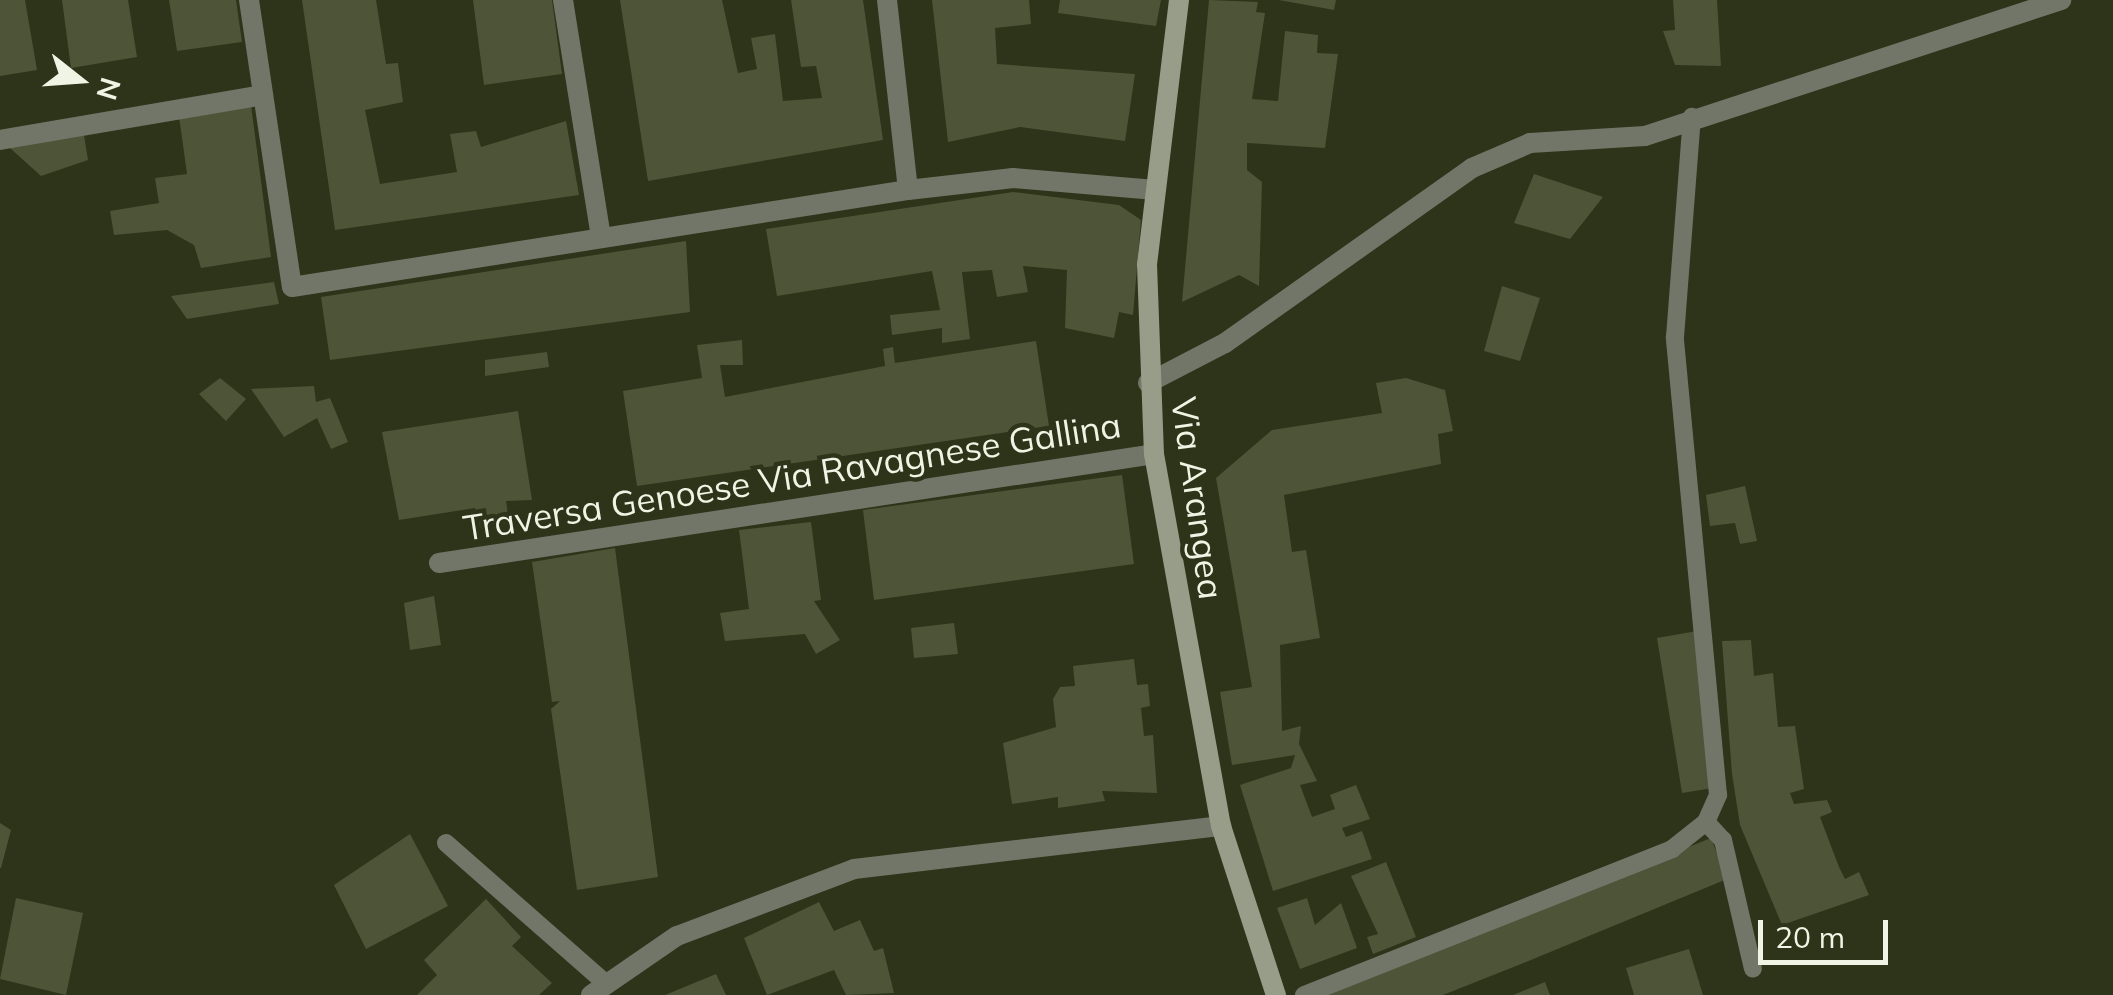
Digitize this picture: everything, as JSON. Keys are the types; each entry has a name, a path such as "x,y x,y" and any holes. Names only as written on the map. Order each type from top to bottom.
{"street":[{"path":"249,0 292,287 601,236 1013,178 1155,190"},
{"path":"563,0 601,236"},
{"path":"887,0 908,190"},
{"name":"Via Arangea","path":"1178,0 1155,190 1148,384 1154,454 1221,826 1276,995"},
{"path":"1148,384 1225,343 1472,168 1530,143 1645,136 1692,117 2061,0"},
{"path":"0,140 262,95"},
{"name":"Traversa Genoese Via Ravagnese Gallina","path":"440,562 1154,454"},
{"path":"596,987 677,936 854,868 1221,826"}],"lane":[{"path":"1304,995 1672,849 1706,822 1718,795 1675,337 1692,117"},
{"path":"1706,822 1723,840 1752,969"},
{"path":"446,842 596,987"}],"building":[{"path":"0,0 25,0 37,70 0,76"},
{"path":"62,0 128,0 137,57 71,68"},
{"path":"169,0 236,0 242,42 177,51"},
{"path":"302,0 376,0 386,64 398,63 403,102 365,110 380,184 457,172 450,134 476,131 481,147 566,121 579,195 335,230"},
{"path":"473,0 552,0 562,74 484,85"},
{"path":"620,0 722,0 738,73 757,69 751,38 775,34 783,101 822,98 816,66 801,67 791,0 863,0 883,140 648,181"},
{"path":"932,0 1029,0 1031,24 995,28 997,64 1135,74 1125,141 1020,127 948,142"},
{"path":"1060,0 1161,0 1156,26 1058,13"},
{"path":"1209,0 1258,2 1256,12 1265,13 1252,99 1278,101 1285,31 1318,35 1317,53 1338,54 1325,148 1247,143 1247,170 1262,182 1259,286 1239,275 1182,302"},
{"path":"1279,0 1336,0 1334,10"},
{"path":"1673,0 1717,0 1721,66 1675,65 1663,31 1675,30"},
{"path":"251,105 271,257 201,268 194,245 167,230 114,235 110,211 159,203 155,178 187,174 179,116"},
{"path":"83,129 88,160 41,176 1,140"},
{"path":"1534,174 1603,197 1570,239 1514,223"},
{"path":"1013,192 1119,205 1141,220 1133,315 1119,312 1114,338 1065,328 1067,270 1023,266 1028,292 997,297 992,270 962,272 970,339 942,343 942,328 892,335 890,315 940,310 932,271 777,296 766,229"},
{"path":"686,241 690,312 330,360 321,297"},
{"path":"274,282 279,304 187,319 171,296"},
{"path":"1502,286 1540,298 1520,361 1484,351"},
{"path":"742,340 743,365 720,365 725,397 885,366 883,349 893,347 895,363 1036,341 1049,426 637,486 623,391 702,378 697,345"},
{"path":"547,352 549,367 485,376 485,360"},
{"path":"220,378 246,399 226,421 199,394"},
{"path":"1406,378 1445,390 1453,431 1438,434 1441,464 1284,495 1292,552 1306,550 1320,638 1280,645 1282,731 1301,726 1299,744 1317,781 1300,785 1312,817 1335,809 1330,795 1356,785 1370,819 1342,828 1346,837 1362,831 1372,859 1273,891 1240,785 1291,768 1295,755 1232,765 1220,692 1252,687 1216,478 1272,430 1382,413 1376,383"},
{"path":"314,386 316,402 330,398 348,442 331,449 317,418 284,437 251,389"},
{"path":"518,411 532,500 506,501 509,523 477,528 475,508 399,520 382,432"},
{"path":"1122,475 1134,564 874,600 863,510"},
{"path":"1745,486 1757,541 1740,544 1735,523 1710,526 1706,495"},
{"path":"811,522 821,600 814,601 840,640 816,654 805,634 725,641 720,613 749,609 739,530"},
{"path":"615,548 658,877 577,890 551,709 560,701 552,702 532,562"},
{"path":"434,596 441,645 410,650 404,603"},
{"path":"954,623 958,654 914,658 911,628"},
{"path":"1697,631 1713,788 1682,793 1657,638"},
{"path":"1751,640 1754,676 1773,673 1778,727 1795,726 1804,789 1790,793 1794,804 1827,800 1832,812 1820,817 1839,867 1845,879 1859,872 1869,895 1782,925 1740,825 1732,774 1722,641"},
{"path":"1134,659 1137,685 1148,684 1150,706 1141,708 1144,736 1153,735 1157,793 1102,791 1105,801 1058,808 1058,797 1012,804 1003,743 1056,727 1053,699 1060,687 1075,686 1073,666"},
{"path":"0,823 11,830 1,868 0,868"},
{"path":"410,834 448,906 366,949 334,885"},
{"path":"1711,838 1727,879 1526,962 1443,995 1322,995"},
{"path":"1386,862 1416,937 1373,954 1367,937 1378,934 1351,876"},
{"path":"16,898 83,913 66,995 0,979"},
{"path":"1307,898 1315,925 1341,903 1357,948 1300,969 1277,908"},
{"path":"486,899 521,937 512,946 552,983 539,995 417,995 437,975 424,960"},
{"path":"819,902 834,931 860,920 874,951 883,948 894,993 846,995 834,970 767,995 744,938"},
{"path":"1689,949 1703,995 1634,995 1626,968"},
{"path":"716,974 726,995 665,995"},
{"path":"1545,982 1550,995 1513,995"}]}
